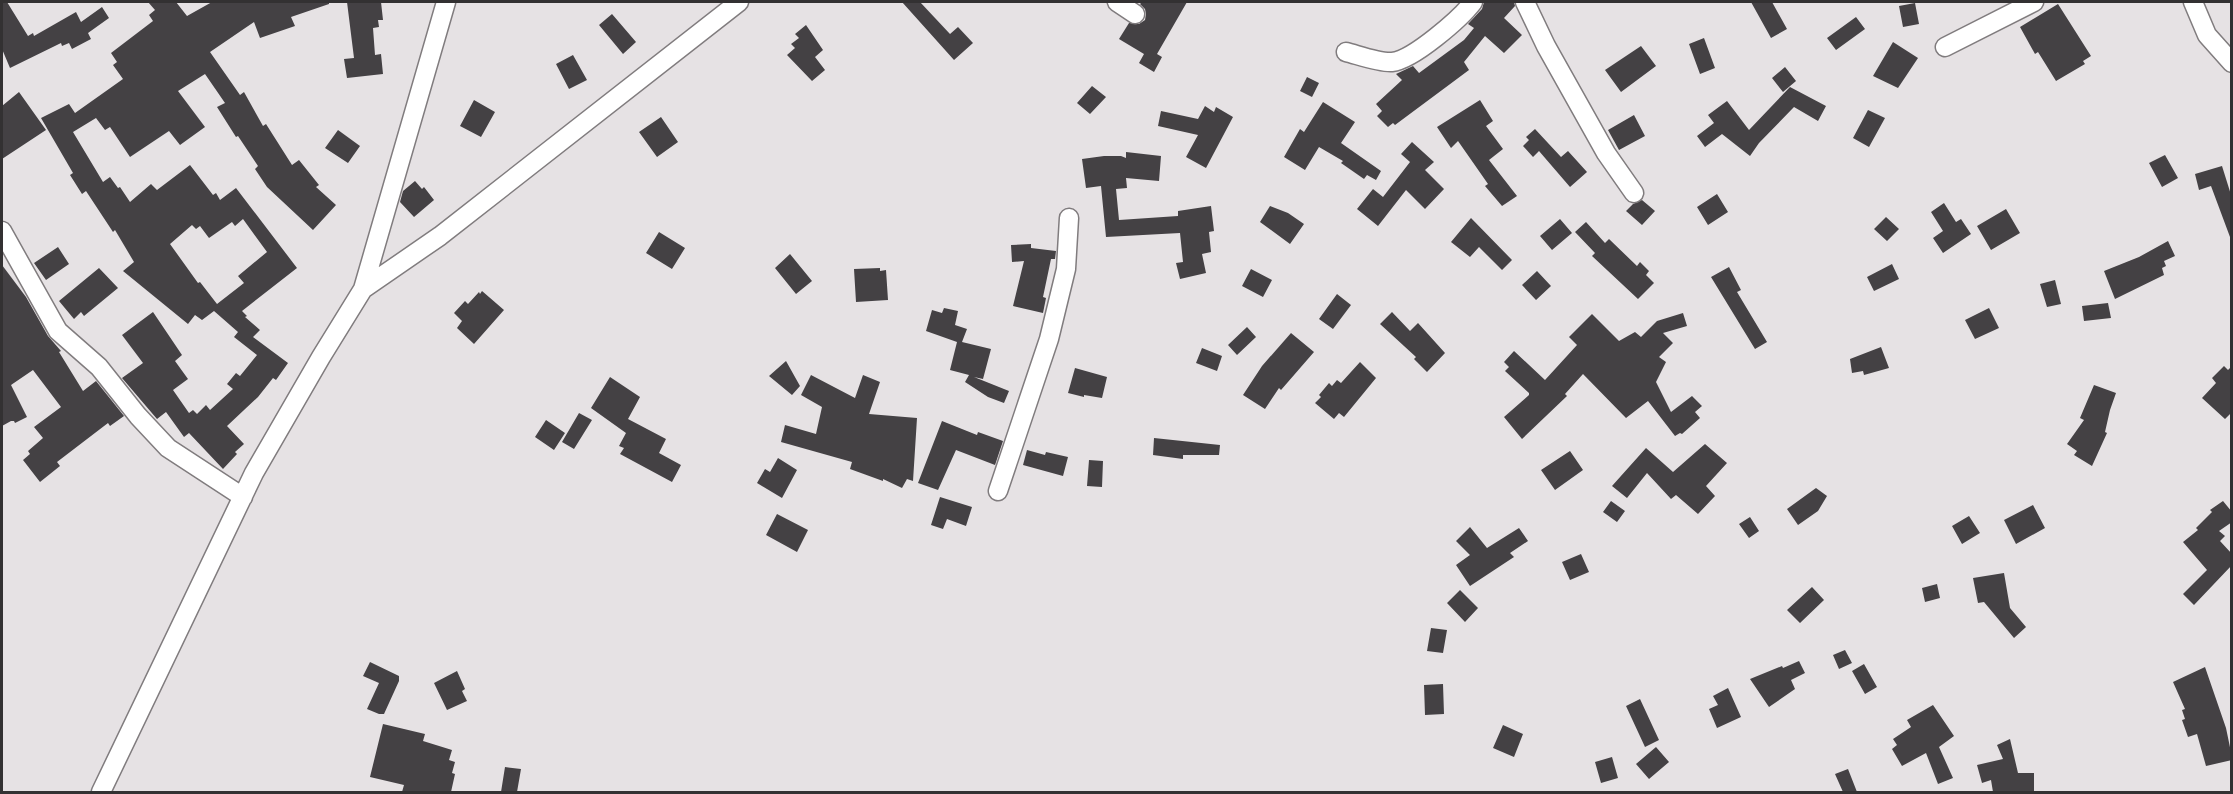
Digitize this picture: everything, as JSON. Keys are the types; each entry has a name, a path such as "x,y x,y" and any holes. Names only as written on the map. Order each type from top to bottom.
{"street":[{"path":"101,792 254,473 363,289 446,2"},
{"path":"363,289 440,236 739,2"},
{"path":"1117,2 1135,14"},
{"path":"1346,52 1392,62 1414,54 1466,11 1473,2"},
{"path":"1525,2 1546,46 1606,153 1634,193"},
{"path":"1945,47 2034,2"},
{"path":"2193,2 2207,34 2232,63"},
{"path":"998,491 1048,339 1066,269 1069,218"},
{"path":"2,231 58,332 99,367 138,416 168,448 243,497"}],"building":[{"path":"2,2 7,2 28,36 33,33 34,36 76,12 81,22 102,7 109,18 88,33 91,39 72,49 69,43 62,46 61,43 10,68 2,49"},
{"path":"148,2 176,2 187,16 212,2 329,2 329,4 291,17 295,26 260,38 254,22 210,52 240,95 244,92 263,126 266,124 292,165 299,160 319,185 316,187 336,205 313,230 267,187 255,169 258,166 217,107 225,103 205,74 178,91 205,127 180,145 169,131 130,157 110,127 105,130 96,118 73,132 103,182 110,177 130,202 151,184 157,190 190,165 213,195 216,193 220,200 236,188 297,268 242,311 247,316 245,317 260,330 253,337 288,363 276,380 273,378 258,397 227,426 244,444 223,469 189,433 184,437 166,412 157,419 122,378 143,363 122,335 153,312 182,355 175,361 188,379 173,390 189,413 193,410 197,414 206,405 210,410 233,389 227,384 236,373 240,376 257,355 234,337 238,332 214,311 202,320 195,315 188,324 123,271 134,262 115,230 113,232 86,191 82,194 70,175 73,173 41,118 69,104 75,113 123,79 113,65 117,62 111,53 153,21 149,15 155,10","holes":["243,219 267,252 238,276 244,283 217,304 200,282 198,283 170,244 192,225 196,229 200,226 209,238 232,222 235,226"]},
{"path":"347,2 381,2 383,20 378,20 379,27 373,28 375,55 381,54 383,74 347,78 344,59 354,58"},
{"path":"902,2 920,2 950,34 958,27 973,43 954,60"},
{"path":"1142,2 1187,2 1157,54 1162,57 1154,72 1139,63 1144,54 1119,39 1129,23 1139,24 1145,20 1145,9 1140,4"},
{"path":"1484,2 1514,2 1515,6 1504,18 1522,35 1504,53 1485,36 1464,62 1469,70 1395,125 1393,123 1388,127 1377,116 1382,111 1376,104 1402,80 1396,74 1413,66 1419,73 1464,40 1474,28 1468,24 1482,9"},
{"path":"1751,2 1772,2 1787,29 1771,38"},
{"path":"1915,3 1919,24 1903,27 1899,6"},
{"path":"2058,4 2091,56 2083,61 2085,64 2056,81 2038,52 2035,54 2020,27"},
{"path":"612,14 636,42 623,54 599,25"},
{"path":"1856,17 1865,29 1836,50 1827,38"},
{"path":"806,25 823,50 815,57 825,70 812,81 787,55 795,48 791,44 799,38 795,34"},
{"path":"1704,38 1715,68 1700,74 1689,44"},
{"path":"1893,42 1918,58 1898,88 1873,76"},
{"path":"1641,46 1656,66 1621,92 1605,70"},
{"path":"573,55 587,80 569,89 556,64"},
{"path":"1785,67 1796,81 1783,92 1772,78"},
{"path":"1307,77 1319,83 1312,97 1300,91"},
{"path":"1092,86 1106,97 1090,114 1077,103"},
{"path":"1790,87 1826,106 1818,121 1794,107 1759,143 1750,156 1722,134 1705,147 1697,136 1714,123 1708,115 1727,101 1749,130"},
{"path":"19,92 46,130 2,159 2,106"},
{"path":"474,100 495,112 481,137 460,126"},
{"path":"1480,100 1493,121 1486,126 1503,149 1489,160 1517,196 1502,206 1485,186 1488,184 1458,141 1451,148 1437,127"},
{"path":"1323,102 1355,122 1341,143 1381,171 1376,180 1367,175 1364,179 1341,163 1343,161 1319,147 1305,170 1284,157 1300,129 1304,132"},
{"path":"1205,106 1214,112 1216,107 1233,117 1206,168 1186,157 1198,135 1158,126 1161,111 1198,119"},
{"path":"1868,110 1885,118 1869,147 1853,138"},
{"path":"1634,115 1645,136 1619,150 1608,130"},
{"path":"661,117 678,142 657,157 639,132"},
{"path":"1535,129 1561,157 1568,151 1587,172 1570,187 1539,151 1533,157 1523,146 1529,140 1526,137"},
{"path":"338,130 360,146 348,163 325,148"},
{"path":"1412,142 1434,162 1425,170 1444,189 1425,209 1406,190 1378,226 1357,209 1373,189 1383,197 1410,162 1401,154"},
{"path":"1126,152 1161,156 1159,181 1126,178 1127,188 1116,189 1119,220 1178,216 1178,211 1211,206 1214,231 1209,232 1211,252 1202,254 1206,273 1180,279 1176,263 1183,262 1180,233 1106,237 1101,186 1086,188 1082,159 1104,156 1126,158"},
{"path":"2165,155 2178,178 2162,187 2149,163"},
{"path":"2222,166 2232,198 2232,236 2230,237 2211,186 2199,190 2195,174"},
{"path":"415,181 422,189 424,187 434,200 414,217 400,202 403,191"},
{"path":"1717,194 1728,212 1708,225 1697,207"},
{"path":"1642,200 1655,211 1642,225 1626,211 1633,204"},
{"path":"1944,203 1956,222 1961,219 1971,234 1943,253 1933,238 1943,231 1931,212"},
{"path":"1270,206 1288,213 1304,224 1290,244 1260,222"},
{"path":"2006,209 2020,233 1991,250 1977,226"},
{"path":"1886,217 1899,229 1887,241 1874,229"},
{"path":"1471,218 1512,260 1502,270 1479,247 1470,257 1451,242"},
{"path":"1560,219 1572,233 1552,250 1540,236"},
{"path":"1586,222 1605,243 1609,239 1637,266 1640,262 1649,271 1646,275 1654,283 1638,299 1592,256 1595,253 1575,232"},
{"path":"659,232 685,248 672,269 646,253"},
{"path":"2168,241 2175,256 2164,261 2166,266 2162,268 2164,275 2115,299 2104,271 2139,257"},
{"path":"1031,244 1031,248 1056,251 1055,259 1051,259 1043,297 1046,298 1043,313 1013,306 1024,261 1012,262 1011,245"},
{"path":"58,247 69,264 46,280 34,263"},
{"path":"790,254 812,281 796,294 775,268"},
{"path":"1892,264 1899,279 1874,291 1867,277"},
{"path":"2,265 26,297 48,336 61,351 59,352 83,391 96,381 124,416 110,426 108,423 57,462 60,466 40,482 23,460 30,454 28,451 43,438 34,427 61,407 33,370 11,385 27,417 2,426"},
{"path":"1729,267 1741,290 1737,292 1767,342 1755,349 1711,277"},
{"path":"99,268 118,288 84,316 81,312 74,319 59,301"},
{"path":"880,268 880,271 886,270 888,300 856,302 854,269"},
{"path":"1251,269 1272,280 1263,297 1242,286"},
{"path":"1537,271 1551,286 1536,300 1522,285"},
{"path":"2055,280 2061,304 2047,307 2040,284"},
{"path":"482,291 504,310 474,344 457,328 462,321 454,313 465,301 468,304"},
{"path":"1337,294 1351,305 1333,329 1319,319"},
{"path":"2108,303 2111,318 2084,321 2082,306"},
{"path":"944,308 958,311 955,325 967,329 962,342 991,349 983,379 974,377 1009,391 1004,403 988,397 965,382 969,375 950,370 957,342 926,331 932,310 942,313"},
{"path":"1989,308 1999,328 1975,339 1965,320"},
{"path":"1392,312 1410,331 1418,323 1445,353 1427,372 1414,359 1416,357 1380,324"},
{"path":"1683,313 1687,326 1663,333 1673,343 1659,357 1666,362 1656,382 1671,412 1692,396 1702,406 1695,412 1700,418 1682,434 1675,436 1648,401 1626,418 1583,374 1565,394 1567,396 1522,439 1504,417 1529,395 1505,371 1509,367 1504,362 1514,351 1545,380 1577,345 1569,337 1592,314 1619,341 1635,332 1641,337 1657,321"},
{"path":"1247,327 1256,337 1237,355 1228,345"},
{"path":"1291,333 1314,352 1281,390 1279,388 1265,409 1243,395 1262,366"},
{"path":"1881,347 1889,368 1864,375 1863,371 1852,373 1850,359"},
{"path":"1202,348 1222,356 1217,371 1196,363"},
{"path":"786,361 800,386 792,395 769,376"},
{"path":"1360,362 1376,378 1344,417 1339,413 1334,419 1315,403 1329,383 1332,386 1337,380 1341,383"},
{"path":"2224,366 2228,370 2232,366 2232,412 2225,419 2202,398 2216,383 2212,378"},
{"path":"1075,368 1107,377 1102,398 1068,393"},
{"path":"811,375 855,398 863,375 880,382 869,414 917,418 913,481 907,479 902,488 883,479 883,481 850,469 852,462 781,442 785,425 816,434 822,407 801,395"},
{"path":"610,377 640,397 628,419 666,439 659,453 681,465 672,482 620,454 624,448 619,446 626,433 591,408"},
{"path":"2094,385 2116,393 2105,432 2107,433 2092,466 2074,455 2077,451 2067,444 2084,420 2080,418"},
{"path":"579,413 592,420 574,449 562,442"},
{"path":"546,420 565,433 554,450 535,437"},
{"path":"942,421 977,435 978,432 1003,441 995,465 956,450 938,490 918,483"},
{"path":"1154,438 1220,445 1219,455 1183,455 1183,459 1153,455"},
{"path":"1705,444 1727,463 1706,486 1715,496 1698,514 1676,495 1671,499 1647,473 1627,498 1612,486 1646,448 1673,472"},
{"path":"1027,450 1045,455 1046,452 1068,457 1063,476 1023,465"},
{"path":"1570,451 1583,470 1555,490 1541,470"},
{"path":"778,458 797,470 782,498 757,483 765,469 770,472"},
{"path":"1089,460 1103,461 1102,487 1087,486"},
{"path":"1816,488 1827,496 1818,511 1798,525 1787,509"},
{"path":"940,497 972,507 966,526 947,519 943,529 931,525"},
{"path":"1611,501 1625,511 1617,522 1603,512"},
{"path":"2223,501 2232,512 2232,522 2219,531 2225,536 2220,541 2232,554 2232,565 2194,605 2183,594 2207,570 2183,542 2198,530 2196,528 2212,512 2210,510"},
{"path":"2033,505 2045,528 2016,544 2004,520"},
{"path":"777,514 808,530 797,552 766,535"},
{"path":"1969,516 1980,533 1962,544 1952,526"},
{"path":"1750,517 1759,531 1749,538 1739,524"},
{"path":"1470,527 1487,548 1519,528 1528,541 1510,553 1514,557 1470,586 1456,565 1470,555 1456,541"},
{"path":"1581,554 1589,572 1570,580 1562,562"},
{"path":"2004,573 2010,608 2026,627 2014,638 1984,602 1978,603 1973,578"},
{"path":"1937,584 1940,598 1925,602 1922,588"},
{"path":"1812,587 1824,600 1800,623 1787,610"},
{"path":"1460,590 1478,608 1465,622 1447,603"},
{"path":"1431,628 1447,630 1443,653 1427,651"},
{"path":"1845,650 1852,663 1839,669 1833,655"},
{"path":"1799,661 1805,673 1791,680 1795,689 1769,707 1750,679"},
{"path":"370,662 399,676 399,681 384,714 367,709 379,683 363,676"},
{"path":"1864,664 1877,687 1865,694 1852,671"},
{"path":"2205,667 2226,728 2232,757 2232,760 2206,766 2197,734 2188,737 2182,720 2185,719 2182,710 2185,709 2173,682"},
{"path":"457,671 465,689 462,691 467,701 447,710 434,683"},
{"path":"1443,684 1444,714 1425,715 1424,685"},
{"path":"1728,688 1741,717 1717,728 1709,709 1718,705 1713,696"},
{"path":"1640,699 1659,740 1645,747 1626,706"},
{"path":"1933,705 1954,736 1939,747 1953,778 1938,784 1926,753 1902,766 1892,749 1897,745 1893,739 1911,727 1907,720"},
{"path":"383,724 425,734 423,741 452,750 449,760 455,762 452,773 455,774 451,792 402,792 404,785 370,777"},
{"path":"1503,725 1523,734 1514,757 1493,748"},
{"path":"2010,739 2018,773 2034,773 2034,792 1993,792 1991,780 1982,783 1977,765 2003,759 1997,745"},
{"path":"1656,747 1669,762 1649,779 1636,764"},
{"path":"1612,757 1618,778 1601,783 1595,762"},
{"path":"505,767 521,769 517,792 501,792"},
{"path":"1848,769 1857,792 1843,792 1835,774"}]}
